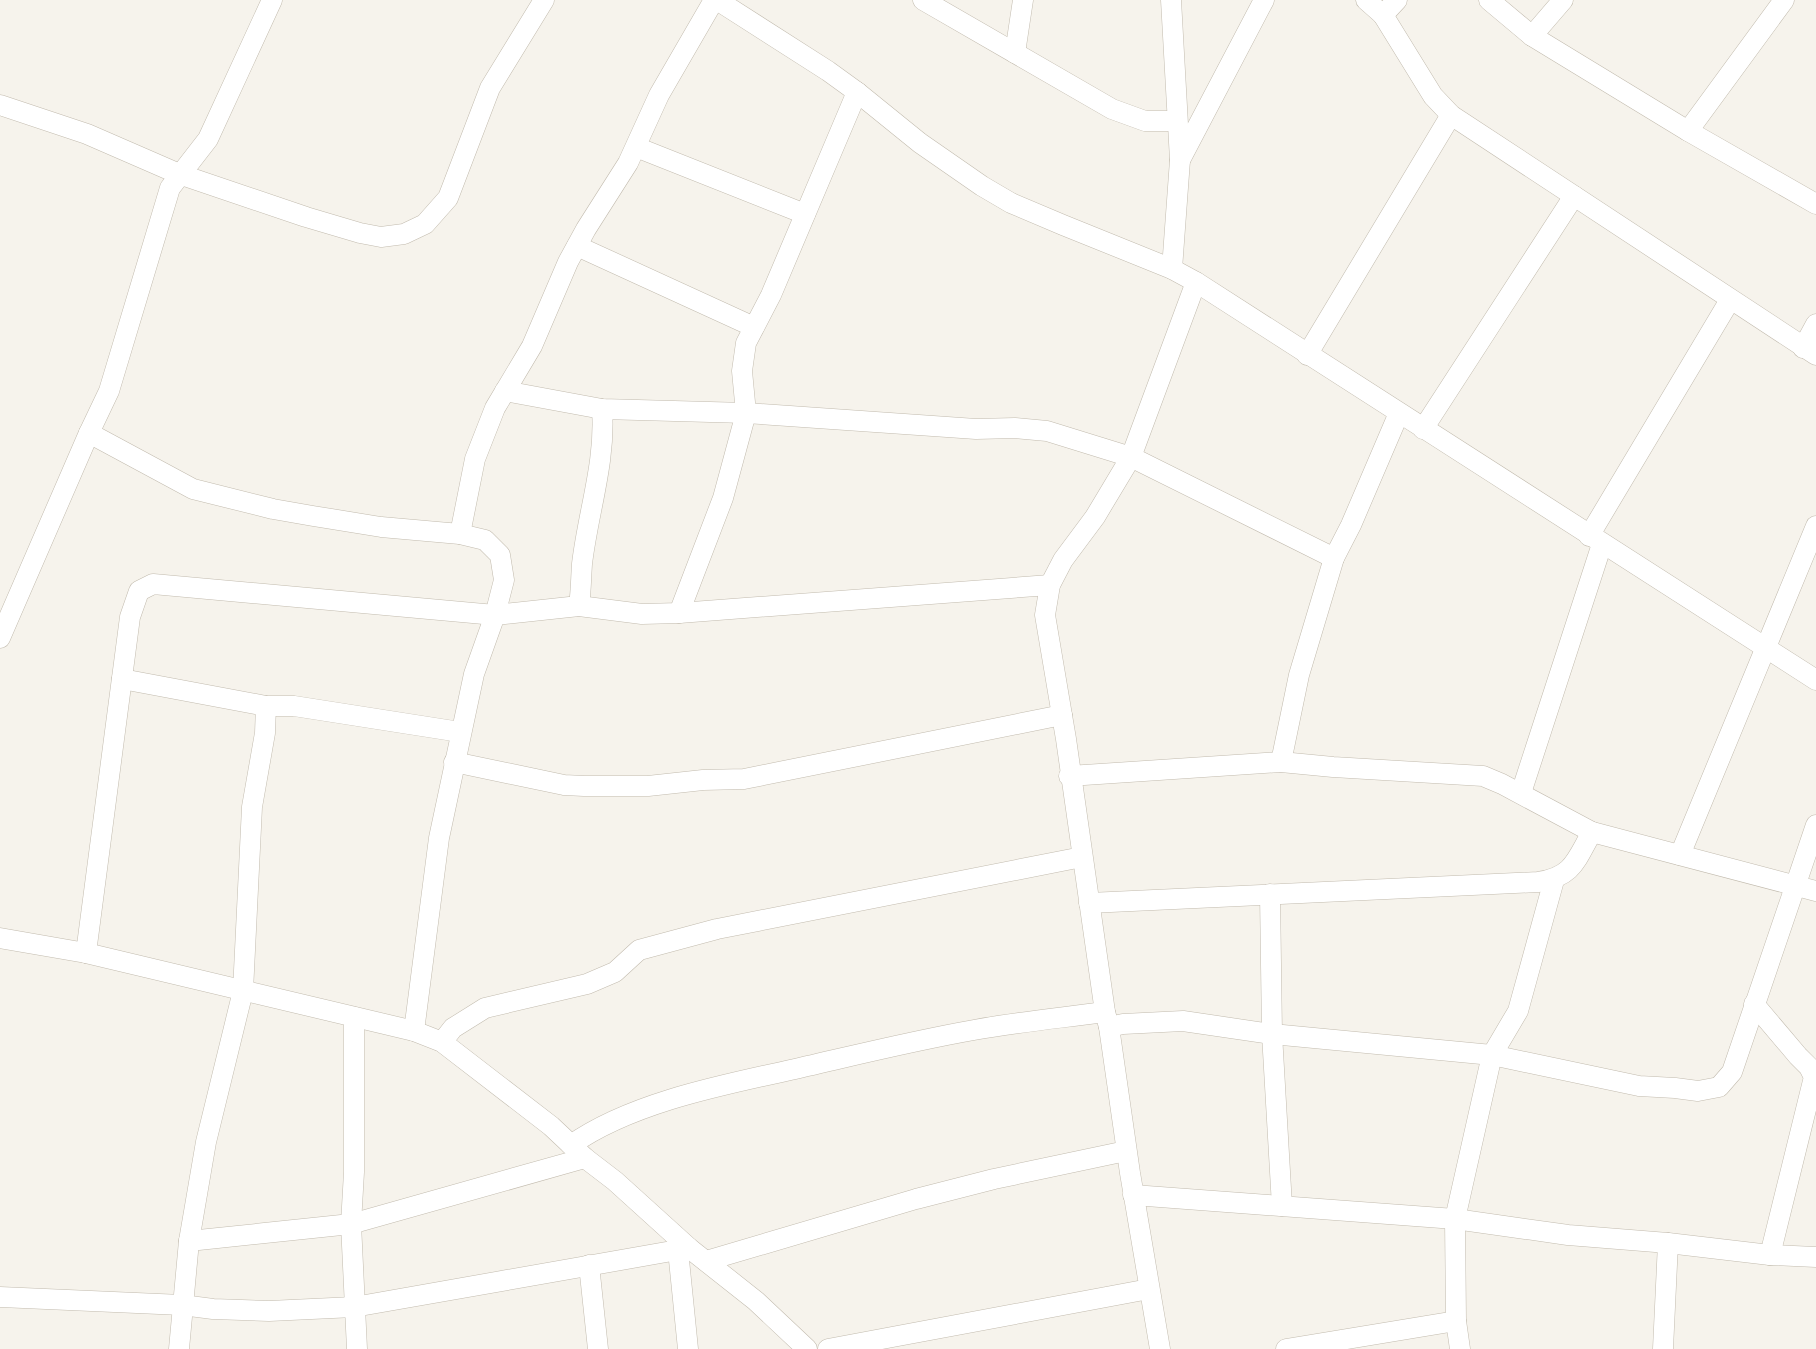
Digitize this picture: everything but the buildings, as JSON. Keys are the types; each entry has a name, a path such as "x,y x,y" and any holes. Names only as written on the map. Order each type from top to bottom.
{"street":[{"path":"0,638 88,433 109,391 170,188 208,139 272,0"},
{"path":"0,105 87,134 180,174 306,217 381,237 404,234 425,224 448,198 490,88 544,0"},
{"path":"460,534 475,459 495,408 532,346 577,246 628,163 659,95 715,0 857,92 920,143 982,186 1011,203 1172,269 1196,282 1306,355 1816,680"},
{"path":"923,0 1112,109 1145,121 1177,121"},
{"path":"1015,53 1023,0"},
{"path":"1171,0 1180,160 1172,269"},
{"path":"1180,160 1264,0"},
{"path":"1366,0 1383,15 1433,96 1451,115 1809,351 1816,324"},
{"path":"1383,15 1397,0"},
{"path":"1489,0 1532,36 1688,131 1816,204"},
{"path":"1532,36 1563,0"},
{"path":"1688,131 1784,0"},
{"path":"679,613 723,498 746,413 742,370 746,343 771,295 857,92"},
{"path":"1306,355 1451,115"},
{"path":"636,147 805,214"},
{"path":"1423,429 1574,196"},
{"path":"577,246 754,327"},
{"path":"1160,1349 1126,1151 1062,715 1045,615 1050,585 1063,560 1095,517 1131,457 1196,282"},
{"path":"1521,793 1595,540 1730,300"},
{"path":"506,391 602,409 746,413 976,429 1015,428 1047,431 1131,457 1334,558"},
{"path":"579,606 583,563 596,493 603,428 602,409"},
{"path":"1281,762 1299,675 1334,558 1351,525 1399,413"},
{"path":"88,433 193,489 303,515 381,527 460,534 485,540 500,555 504,580 495,615 474,674 439,838 414,1031"},
{"path":"1680,855 1816,526"},
{"path":"86,953 130,617 139,591 153,584 495,615 579,606 642,614 679,613 1050,585"},
{"path":"122,679 266,706 294,706 460,732"},
{"path":"179,1349 189,1241 206,1142 243,991 252,807 265,733 266,706"},
{"path":"454,762 584,786 648,786 704,780 744,779 1062,715"},
{"path":"1070,776 1281,762 1483,776 1521,793 1592,832 1816,891"},
{"path":"189,1241 351,1224 578,1151 587,1133 668,1100 720,1086 974,1030 1107,1020 1123,1024 1183,1021 1272,1034 1492,1055 1639,1086 1698,1091 1719,1087 1732,1072 1816,825"},
{"path":"1089,903 1554,880 1569,870 1592,832"},
{"path":"442,1042 453,1028 485,1008 587,984 615,972 639,950 717,929 1082,857"},
{"path":"1460,1349 1456,1322 1455,1219 1492,1055 1518,1011 1554,880"},
{"path":"1270,894 1272,1034 1282,1206"},
{"path":"0,938 86,953 414,1031 442,1042 551,1126 615,1181 684,1249 706,1261 756,1301 807,1349"},
{"path":"1754,1004 1797,1056 1809,1067 1815,1077 1770,1255"},
{"path":"354,1017 354,1172 351,1224 357,1349"},
{"path":"706,1261 916,1199 994,1179 1126,1151"},
{"path":"1133,1195 1455,1219 1568,1235 1668,1243 1770,1255 1816,1257"},
{"path":"1663,1349 1668,1243"},
{"path":"0,1297 269,1311 354,1307 684,1249"},
{"path":"684,1249 688,1349"},
{"path":"589,1265 598,1349"},
{"path":"828,1349 1149,1289"},
{"path":"1287,1349 1456,1322"}]}
